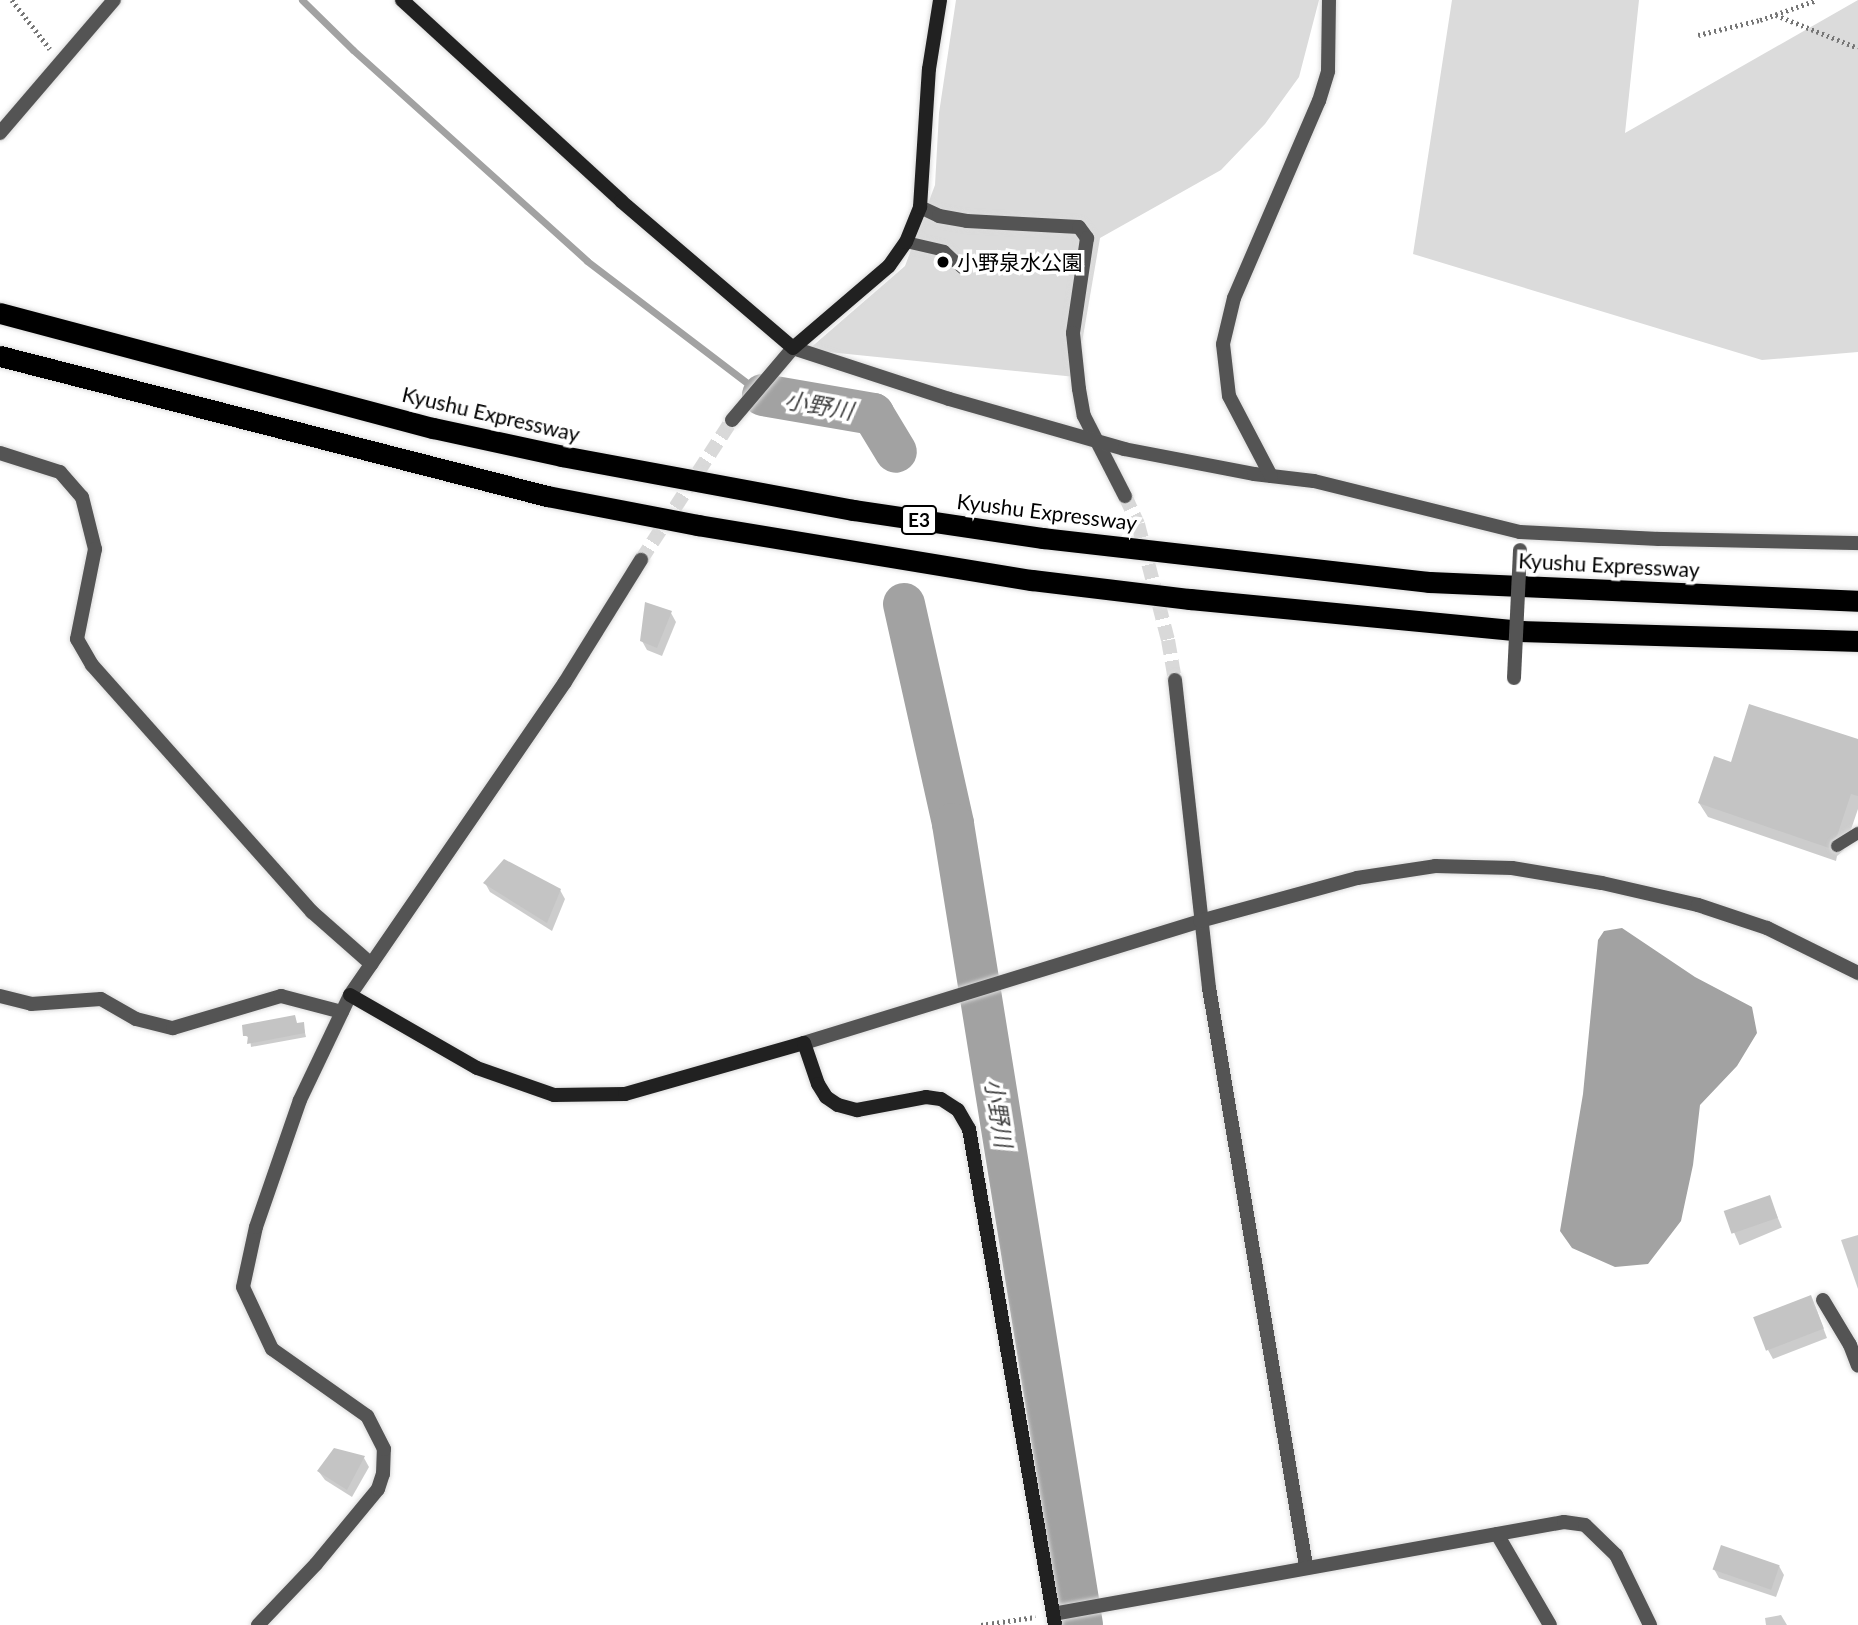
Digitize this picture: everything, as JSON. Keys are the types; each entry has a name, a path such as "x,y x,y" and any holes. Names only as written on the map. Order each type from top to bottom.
{"highway":[{"name":"Kyushu Expressway","path":"0,313 433,428 562,456 853,510 1043,538 1429,582 1858,601"},
{"name":"E3","path":"0,356 547,496 698,525 1032,580 1190,599 1521,631 1858,641"}],"street":[{"path":"0,133 114,0"},
{"path":"402,0 621,201 793,348 949,399 1097,441 1272,476 1314,481 1520,532 1659,539 1858,542"},
{"path":"732,420 793,348 889,266 906,242 920,207 929,69 940,0"},
{"path":"1272,476 1229,396 1223,344 1234,298 1319,101 1328,71 1329,0"},
{"path":"920,207 939,216 967,221 1079,226 1087,238 1073,333 1084,416 1125,496"},
{"path":"0,453 60,472 82,497 94,549 77,639 92,665 312,912 371,964"},
{"path":"1514,678 1520,532"},
{"path":"258,1625 316,1564 378,1489 383,1474 384,1449 367,1416 272,1349 243,1287 256,1227 300,1100 350,995 557,693 640,560"},
{"path":"1175,680 1209,988 1306,1566"},
{"path":"350,995 477,1068 554,1095 625,1094 804,1043 1200,921 1357,878 1435,866 1512,869 1602,883 1698,905 1767,928 1858,973"},
{"path":"0,996 31,1003 102,999 136,1019 173,1028 281,996 342,1012"},
{"path":"804,1043 818,1084 826,1097 838,1105 857,1110 926,1097 941,1099 958,1110 969,1129 1058,1617 1112,1602 1564,1522 1585,1525 1616,1555 1650,1625"},
{"path":"1823,1300 1850,1345 1858,1366"},
{"path":"1497,1534 1550,1625"}],"lane":[{"path":"906,242 944,251 962,268"},
{"path":"1837,846 1858,833"}],"path":[{"path":"12,0 59,61"},
{"path":"1698,35 1775,15 1817,0"},
{"path":"1775,15 1858,48"},
{"path":"981,1625 1058,1617"}],"shaded area":[{"path":"956,0 1319,0 1299,77 1265,124 1221,170 1100,238 1076,377 808,350 905,266 935,185 939,113"},
{"path":"1452,0 1639,0 1625,133 1858,0 1858,352 1762,360 1413,254"},
{"path":"1622,928 1695,977 1752,1007 1757,1033 1737,1066 1700,1105 1693,1165 1681,1221 1648,1264 1615,1267 1572,1248 1560,1231 1583,1094 1598,940 1604,931"}],"building":[{"path":"645,602 672,611 657,648 640,641"},
{"path":"1749,704 1858,739 1858,796 1851,794 1837,836 1830,841 1829,848 1698,803 1714,756 1731,762"},
{"path":"504,859 561,889 547,923 483,883"},
{"path":"295,1015 297,1023 304,1022 305,1033 247,1044 248,1036 243,1036 242,1025"},
{"path":"1770,1195 1778,1218 1731,1234 1724,1211"},
{"path":"1811,1295 1824,1329 1766,1351 1753,1317"},
{"path":"334,1448 365,1456 347,1490 317,1471"},
{"path":"1721,1545 1780,1565 1771,1590 1713,1570"}],"waterway":[{"path":"302,0 353,50 587,261 763,395"},
{"name":"小野川","path":"763,395 873,414 896,452"},
{"name":"小野川","path":"904,604 953,824 1082,1625"}],"tunnel":[{"path":"641,560 732,420"},
{"path":"1125,496 1138,524 1168,640 1175,680"}],"place":[{"name":"小野泉水公園","path":"943,262"}]}
